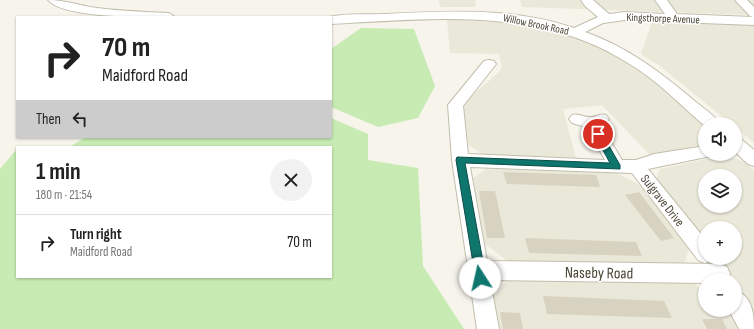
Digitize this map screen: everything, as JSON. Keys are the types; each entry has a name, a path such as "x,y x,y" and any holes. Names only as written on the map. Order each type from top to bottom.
{"street":[{"path":"54,0 93,10 158,16"},
{"path":"587,0 589,4 605,18"},
{"path":"661,0 674,18"},
{"path":"741,0 754,14"},
{"name":"Willow Brook Road","path":"332,20 481,9 533,20 576,33 608,46 642,66 704,117"},
{"name":"Kingsthorpe Avenue","path":"576,33 591,21 625,16 754,21"},
{"path":"488,329 460,160 455,104 489,64"},
{"path":"590,120 617,167"},
{"path":"742,149 754,160"},
{"path":"460,160 617,167 636,166 654,160 698,153"},
{"name":"Sulgrave Drive","path":"636,166 698,245"},
{"name":"Naseby Road","path":"479,270 717,271"},
{"path":"742,312 752,329"}],"shaded area":[{"path":"438,0 475,0 476,5 473,7 441,7"},
{"path":"520,0 754,0 754,15 522,7"},
{"path":"447,19 510,21 561,32 618,57 639,70 698,121 698,145 650,155 602,105 563,109 576,158 484,155 469,145 463,111 467,100 499,72 502,66 499,54 450,53"},
{"path":"652,22 754,25 754,143 742,133 742,117 722,117 660,66 641,54"},
{"path":"698,161 742,161 754,170 754,313 742,294 742,273 729,273 724,265 742,265 742,221 698,221 698,231 655,183 660,169"},
{"path":"486,169 616,173 640,185 690,246 684,265 698,287 698,317 735,317 741,329 497,329 492,299 508,279 506,260 484,243 473,178"}],"green space":[{"path":"361,28 414,29 435,86 418,118 378,127 332,107 332,48"},
{"path":"332,118 368,134 368,160 418,168 423,266 464,329 0,329 0,169 16,150 16,278 332,278 332,146 71,146 84,138 332,138"}],"building":[{"path":"503,172 596,175 600,187 507,184"},
{"path":"479,191 495,191 505,238 487,238"},
{"path":"639,192 674,238 661,241 625,195"},
{"path":"525,238 636,242 642,256 529,253"},
{"path":"543,296 664,301 672,318 547,314"},
{"path":"500,312 520,313 523,329 503,329"},
{"path":"702,319 722,319 727,329 707,329"}],"route":[{"path":"480,278 460,160 617,167 598,134"}]}
